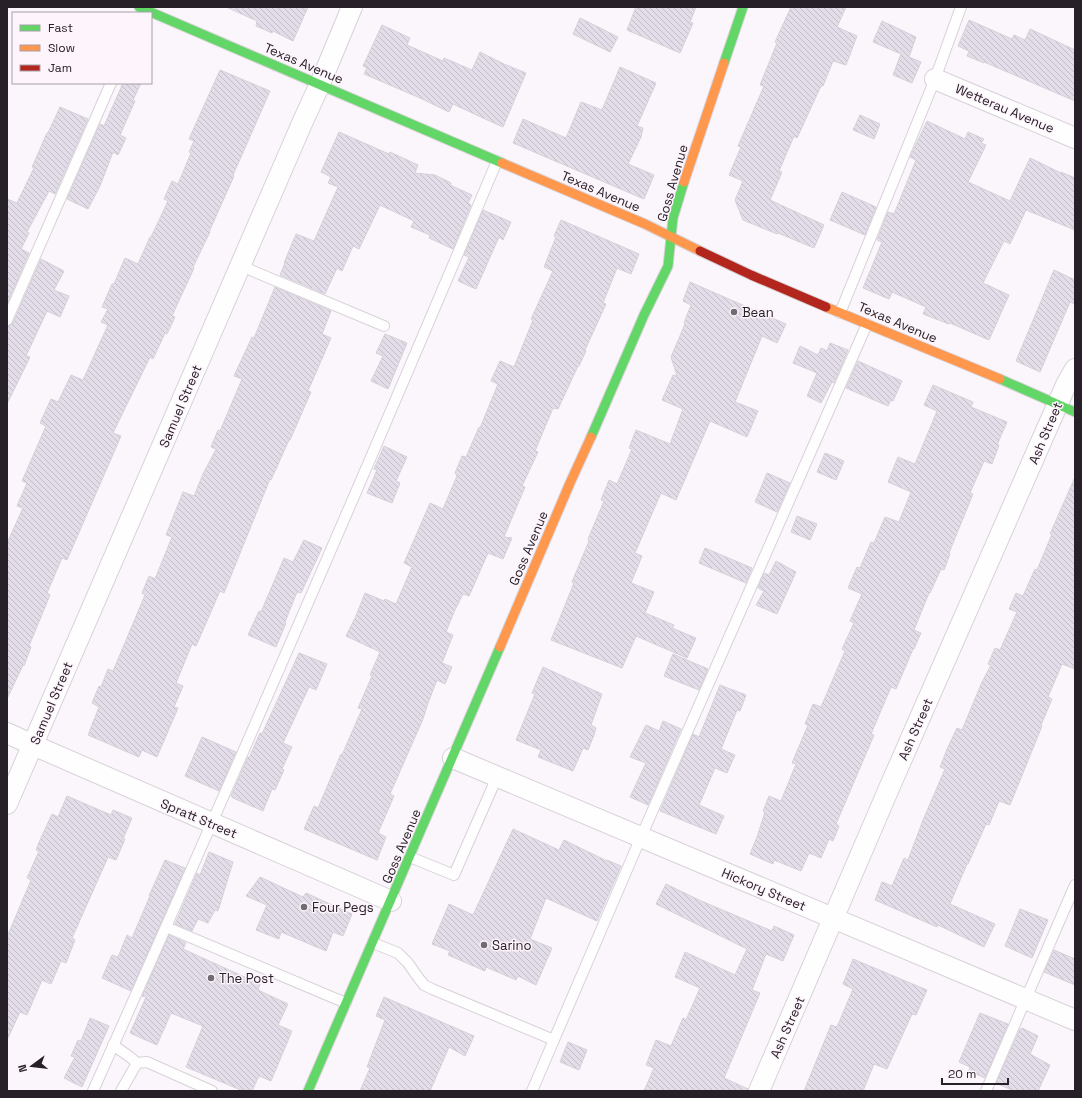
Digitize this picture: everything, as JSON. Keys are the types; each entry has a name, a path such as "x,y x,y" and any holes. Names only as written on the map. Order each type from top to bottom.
{"main road":[{"name":"Goss Avenue","path":"308,1091 453,758 570,483 602,414 644,315 668,266 670,237 677,202 743,7"},
{"name":"Texas Avenue","path":"152,15 320,84 644,224 749,274 1066,408"}],"street":[{"name":"Samuel Street","path":"7,804 320,84 352,7"},
{"name":"Wetterau Avenue","path":"935,79 1075,138"},
{"name":"Ash Street","path":"759,1091 890,786 1066,408 1066,385 1075,369"},
{"name":"Spratt Street","path":"7,733 32,746 391,901"},
{"name":"Hickory Street","path":"453,758 1075,1020"}],"lane":[{"path":"840,312 935,79 962,7"},
{"path":"7,320 111,84"},
{"path":"93,1091 212,823 358,487 497,161"},
{"path":"241,266 384,326"},
{"path":"532,1091 641,837 867,324"},
{"path":"410,857 454,875 497,776"},
{"path":"986,1091 1075,885"},
{"path":"166,927 346,1003"},
{"path":"373,943 398,953 408,963 424,985 554,1040"},
{"path":"113,1045 130,1056 137,1063"},
{"path":"137,1063 147,1062 212,1091"},
{"path":"122,1091 137,1063"}],"building":[{"path":"226,7 308,7 293,41 273,31 272,33 256,26 257,21"},
{"path":"636,7 696,7 690,22 693,23 680,53 627,30"},
{"path":"791,7 846,7 837,27 857,36 846,65 833,61 823,86 821,86 797,138 794,136 779,171 782,172 770,200 824,225 814,248 743,220 735,200 743,181 729,175 741,147 738,146 764,86 760,85 777,43 775,42"},
{"path":"580,18 618,37 610,52 573,34"},
{"path":"969,20 1012,39 1014,35 1025,40 1030,29 1075,50 1075,101 967,56 969,51 958,46"},
{"path":"882,21 916,37 909,57 921,62 912,83 893,75 901,54 873,42"},
{"path":"382,25 410,38 407,45 443,61 444,58 472,70 480,52 526,73 503,127 453,104 449,112 364,74 367,68 363,66"},
{"path":"620,67 656,83 637,126 643,128 641,137 628,164 654,175 644,199 513,143 523,119 566,138 581,102 602,110"},
{"path":"220,70 270,91 210,232 172,316 175,317 167,334 165,333 153,359 150,357 113,433 121,436 67,560 62,558 47,593 50,595 29,646 31,647 24,666 23,665 7,699 7,543 23,508 17,506 27,483 22,481 46,426 40,423 51,399 58,402 71,375 83,380 108,325 101,322 108,309 102,307 112,284 114,284 125,258 138,264 168,201 164,199 172,181 178,184 191,153 189,152 194,141 189,139"},
{"path":"123,84 141,84 133,100 135,101 120,135 126,138 118,155 113,152 100,186 88,209 67,199 100,124 104,126"},
{"path":"60,107 88,119 55,194 49,191 27,232 29,233 21,249 29,253 7,304 7,199 17,203 34,168 32,167 47,133"},
{"path":"860,115 880,124 874,139 853,130"},
{"path":"927,121 965,139 968,132 984,139 981,143 986,145 968,182 1010,201 1030,158 1075,178 1075,230 1026,210 1010,244 1004,241 983,283 1009,295 989,340 950,323 949,324 923,314 926,307 892,292 889,299 863,288 882,242 877,240 888,212 894,214 916,160 910,157"},
{"path":"339,132 389,154 390,152 418,165 415,173 435,175 451,183 450,185 472,195 468,203 471,205 453,249 429,238 430,235 411,227 414,221 380,205 359,249 353,246 342,271 337,268 325,294 280,275 296,234 314,241 338,187 328,183 331,177 321,172"},
{"path":"842,192 876,207 865,235 830,220"},
{"path":"483,210 511,222 503,240 499,237 476,289 458,281 469,257 464,255"},
{"path":"561,220 639,254 631,274 617,268 603,303 606,304 585,350 586,351 558,409 553,408 535,451 538,452 522,486 525,487 504,537 512,538 503,559 488,553 469,596 463,594 454,612 446,632 453,635 442,663 452,667 445,684 437,680 423,719 390,794 394,796 378,833 386,837 377,860 304,829 314,806 318,808 362,709 358,708 372,676 370,675 380,652 346,636 365,593 396,604 412,567 404,563 430,503 443,509 457,476 455,473 462,456 466,457 498,384 491,381 500,361 514,367 533,320 531,319 553,271 544,267"},
{"path":"41,259 64,271 54,290 69,296 60,317 47,311 26,356 30,357 7,404 7,326 13,323"},
{"path":"1054,270 1075,280 1075,304 1070,302 1040,372 1016,361"},
{"path":"690,282 786,324 777,343 762,336 735,402 758,411 747,437 710,421 676,500 661,493 635,553 642,556 631,583 654,592 645,613 674,625 672,628 696,638 687,658 636,636 622,668 551,640 574,583 572,582 589,541 588,539 604,501 601,500 609,480 617,484 632,449 629,448 636,430 670,444 683,409 662,400 673,375 677,376 671,357 685,324 684,323 691,305 683,301"},
{"path":"275,287 331,311 322,334 331,338 308,391 311,392 290,440 271,480 270,479 224,593 220,591 196,646 192,644 176,683 183,686 174,707 178,708 157,757 142,750 139,757 88,735 99,707 92,703 99,686 101,687 108,669 113,671 145,595 142,593 149,576 155,579 172,537 166,535 183,492 194,496 216,449 211,447 218,430 220,431 242,379 234,376 252,337 254,338"},
{"path":"385,334 407,343 388,389 371,381 383,356 376,353"},
{"path":"830,343 848,350 834,383 832,382 821,403 807,396 817,373 793,363 800,346 818,355 821,348 827,351"},
{"path":"858,361 902,381 893,401 891,400 888,406 846,388"},
{"path":"933,385 973,402 971,407 1007,422 997,445 999,445 992,464 984,461 970,493 973,494 949,553 950,554 944,570 941,569 929,593 914,630 921,633 896,689 891,687 871,734 874,735 836,824 839,826 833,841 829,839 821,858 809,853 801,871 774,860 773,864 750,854 765,812 763,811 769,796 781,801 796,764 792,763 808,725 805,724 813,704 821,707 845,651 842,649 854,623 850,621 862,594 848,588 857,567 860,568 871,542 874,543 885,517 899,522 911,492 888,482 898,457 915,464 937,411 924,405"},
{"path":"384,446 407,457 396,481 400,483 392,503 367,493 377,470 374,469"},
{"path":"825,453 844,461 836,480 817,472"},
{"path":"767,473 790,483 777,512 755,502"},
{"path":"1075,477 1075,669 1062,664 1048,697 1052,699 1010,805 999,801 989,825 986,824 950,904 995,924 984,947 938,925 937,927 875,900 882,882 892,886 904,858 908,860 945,769 940,767 948,747 957,728 962,730 982,682 991,665 988,664 995,648 1000,650 1017,612 1009,609 1016,593 1023,596 1035,569 1037,570 1052,534 1050,534"},
{"path":"797,516 817,524 810,540 791,532"},
{"path":"304,540 322,548 301,593 297,592 276,647 248,635 259,611 261,612 284,558 293,562"},
{"path":"705,548 752,568 746,583 699,563"},
{"path":"776,561 796,572 777,614 756,605 764,591 758,588 764,573 769,575"},
{"path":"299,653 327,664 316,690 309,687 283,743 292,747 282,769 284,770 275,790 272,789 263,811 231,796 248,757 249,758 260,733 262,734"},
{"path":"673,654 708,669 699,690 664,676"},
{"path":"543,667 602,694 591,725 596,728 594,735 588,750 583,748 573,771 538,757 541,750 516,740 535,694 532,693"},
{"path":"720,685 746,695 740,711 737,710 721,749 735,755 727,773 715,768 699,805 724,816 716,834 660,811 693,734 699,737"},
{"path":"663,721 681,729 648,805 630,797 646,763 630,757 646,725 659,731"},
{"path":"202,737 236,752 219,791 185,776"},
{"path":"67,796 111,815 113,810 132,818 116,860 108,857 72,938 75,940 66,963 61,961 51,984 42,980 27,1015 20,1012 7,1040 7,937 31,880 27,878 39,851 36,850 40,840 52,814 58,817"},
{"path":"513,829 559,850 564,840 607,861 621,866 597,921 546,898 530,939 552,948 536,985 518,976 516,980 486,967 485,971 448,955 450,951 432,944 449,904 473,915"},
{"path":"209,852 233,862 218,911 215,910 208,923 198,919 192,931 175,924 197,873 200,875"},
{"path":"165,860 185,868 131,991 102,978 112,955 118,957 127,935 132,938"},
{"path":"260,877 303,897 306,893 352,914 343,936 333,932 326,951 281,932 279,939 256,930 267,905 246,896"},
{"path":"666,884 699,900 772,931 774,926 794,935 783,961 766,954 752,990 760,993 724,1078 748,1089 748,1091 644,1091 654,1068 646,1065 656,1040 671,1046 683,1018 686,1020 700,988 675,977 685,952 735,975 747,949 656,904"},
{"path":"1020,909 1048,920 1032,958 1005,946"},
{"path":"169,935 186,943 183,949 260,984 258,990 288,1004 278,1025 292,1031 271,1081 259,1076 252,1091 243,1091 186,1067 203,1026 171,1013 157,1045 130,1033 146,997 142,996"},
{"path":"1054,950 1075,959 1075,985 1044,972"},
{"path":"853,959 927,990 916,1015 912,1014 887,1069 874,1064 863,1091 804,1091 831,1025 837,1027 853,989 843,984"},
{"path":"384,997 474,1036 465,1056 449,1047 430,1091 360,1091 370,1068 367,1067 385,1020 376,1016"},
{"path":"980,1013 1008,1024 985,1078 969,1071 970,1067 959,1062"},
{"path":"90,1018 109,1026 82,1087 64,1078 75,1057 71,1056 78,1040 81,1041"},
{"path":"1022,1028 1038,1036 1030,1054 1050,1065 1038,1091 1014,1091 996,1083 1020,1029"},
{"path":"568,1042 587,1050 579,1070 560,1062"}],"traffic: fast":[{"path":"139,7 151,12"},
{"path":"724,63 743,7"},
{"path":"152,13 502,163"},
{"path":"591,437 644,315 668,266 673,218 684,182"},
{"path":"1000,379 1075,412"},
{"path":"308,1091 500,647"}],"traffic: slow":[{"path":"684,182 724,63"},
{"path":"502,163 645,224 700,251"},
{"path":"826,307 1000,379"},
{"path":"500,647 591,437"}],"traffic: jam":[{"path":"700,251 751,275 826,307"}],"place":[{"name":"Bean","path":"734,312"},
{"name":"Four Pegs","path":"304,907"},
{"name":"Sarino","path":"484,945"},
{"name":"The Post","path":"211,978"}]}
